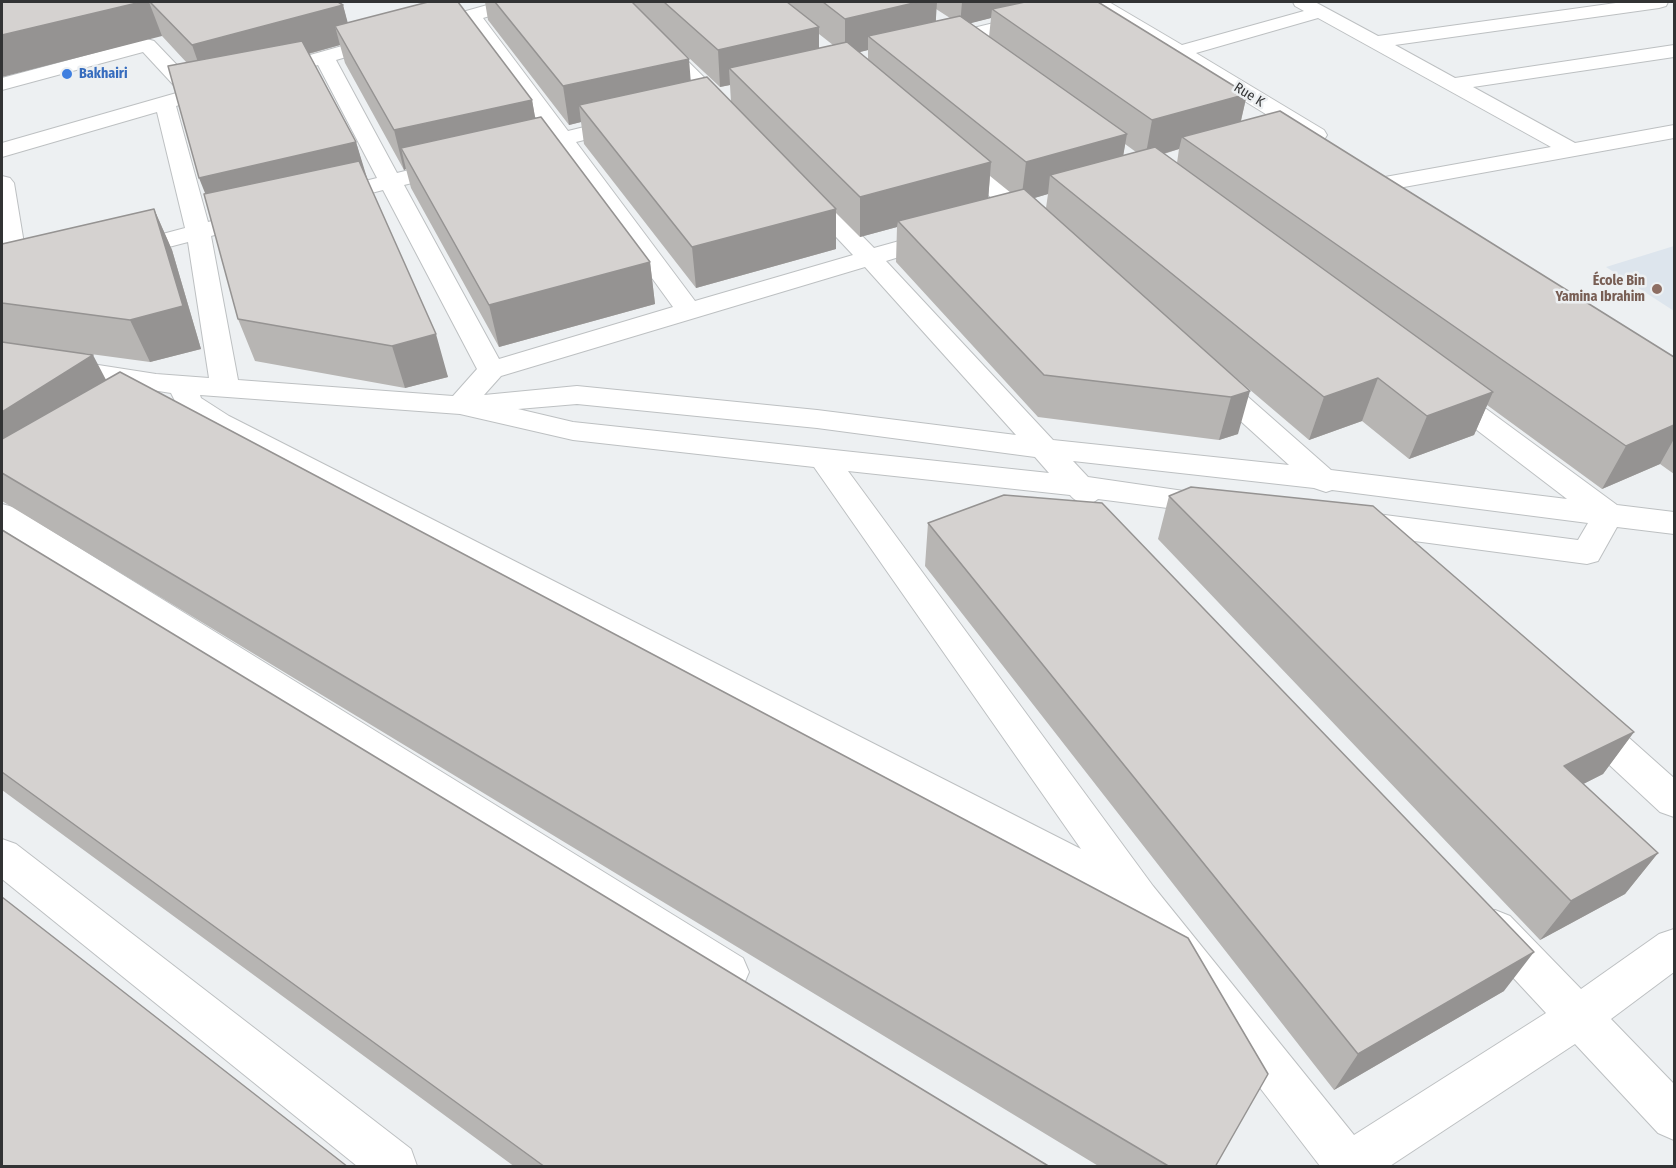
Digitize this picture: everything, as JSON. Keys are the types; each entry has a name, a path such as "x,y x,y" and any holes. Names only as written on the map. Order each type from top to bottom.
{"street":[{"path":"2,150 517,2"},
{"path":"618,2 739,125"},
{"path":"1302,2 1572,150"},
{"path":"1375,42 1608,5 1659,2"},
{"name":"Rue K","path":"1092,5 1179,52 1335,147"},
{"path":"1179,52 1320,12"},
{"path":"914,48 1058,14"},
{"path":"471,15 690,312"},
{"path":"934,19 986,54"},
{"path":"2,84 147,45 194,94"},
{"path":"1454,84 1674,51"},
{"path":"324,57 491,370"},
{"path":"165,103 198,232 225,388"},
{"path":"494,156 649,117"},
{"path":"1272,138 1306,129"},
{"path":"1423,200 1384,176 1572,150 1674,132"},
{"path":"934,137 1050,235"},
{"path":"311,202 471,162"},
{"path":"788,175 870,258 1111,521"},
{"path":"2,183 19,279"},
{"path":"107,256 277,211"},
{"path":"460,405 491,370 958,231"},
{"path":"2,358 169,384 460,405 573,431 1078,486 1243,508"},
{"path":"1199,369 1416,564"},
{"path":"1428,378 1608,514"},
{"path":"127,402 169,384"},
{"path":"169,384 189,403 219,422 1139,899"},
{"path":"460,405 577,395 817,419 1042,448 1608,514 1674,524"},
{"path":"824,459 1139,899 1349,1166 1578,1017 1674,948"},
{"path":"1326,519 1587,553 1608,514"},
{"path":"2,515 755,989"},
{"path":"1562,699 1674,801"},
{"path":"2,856 394,1167"},
{"path":"1471,904 1674,1117"}],"shaded area":[{"name":"École Bin Yamina Ibrahim","path":"1674,246 1674,311 1606,267"}],"building":[{"path":"2,2 141,2 2,35"},
{"path":"150,2 338,2 343,5 192,45"},
{"path":"428,2 458,2 532,100 394,130 335,26"},
{"path":"495,2 632,2 689,59 563,86"},
{"path":"664,2 787,2 819,27 718,50"},
{"path":"823,2 918,2 845,19"},
{"path":"1025,2 1098,2 1247,94 1152,120 992,9"},
{"path":"960,16 1127,134 1026,162 868,36"},
{"path":"302,41 356,142 199,178 168,66"},
{"path":"847,42 991,162 860,197 729,68"},
{"path":"707,77 836,209 692,247 579,105"},
{"path":"1280,111 1674,357 1674,425 1626,446 1182,137"},
{"path":"541,117 650,262 489,305 401,148"},
{"path":"1155,147 1493,392 1427,416 1378,378 1324,397 1050,175"},
{"path":"359,161 436,334 392,346 238,319 204,194"},
{"path":"1024,189 1250,391 1231,397 1044,375 898,221"},
{"path":"154,209 183,306 130,320 2,303 2,244"},
{"path":"2,342 93,355 2,412"},
{"path":"120,372 1188,938 1268,1074 1215,1167 1170,1167 2,473 2,439"},
{"path":"1191,487 1373,506 1634,732 1564,766 1658,853 1571,901 1169,496"},
{"path":"1004,495 1102,503 1534,952 1358,1054 928,523"},
{"path":"2,530 1050,1167 545,1167 2,772"},
{"path":"2,897 348,1167 2,1167"}],"place":[{"name":"Bakhairi","path":"67,74"},
{"name":"École Bin Yamina Ibrahim","path":"1657,289"}]}
